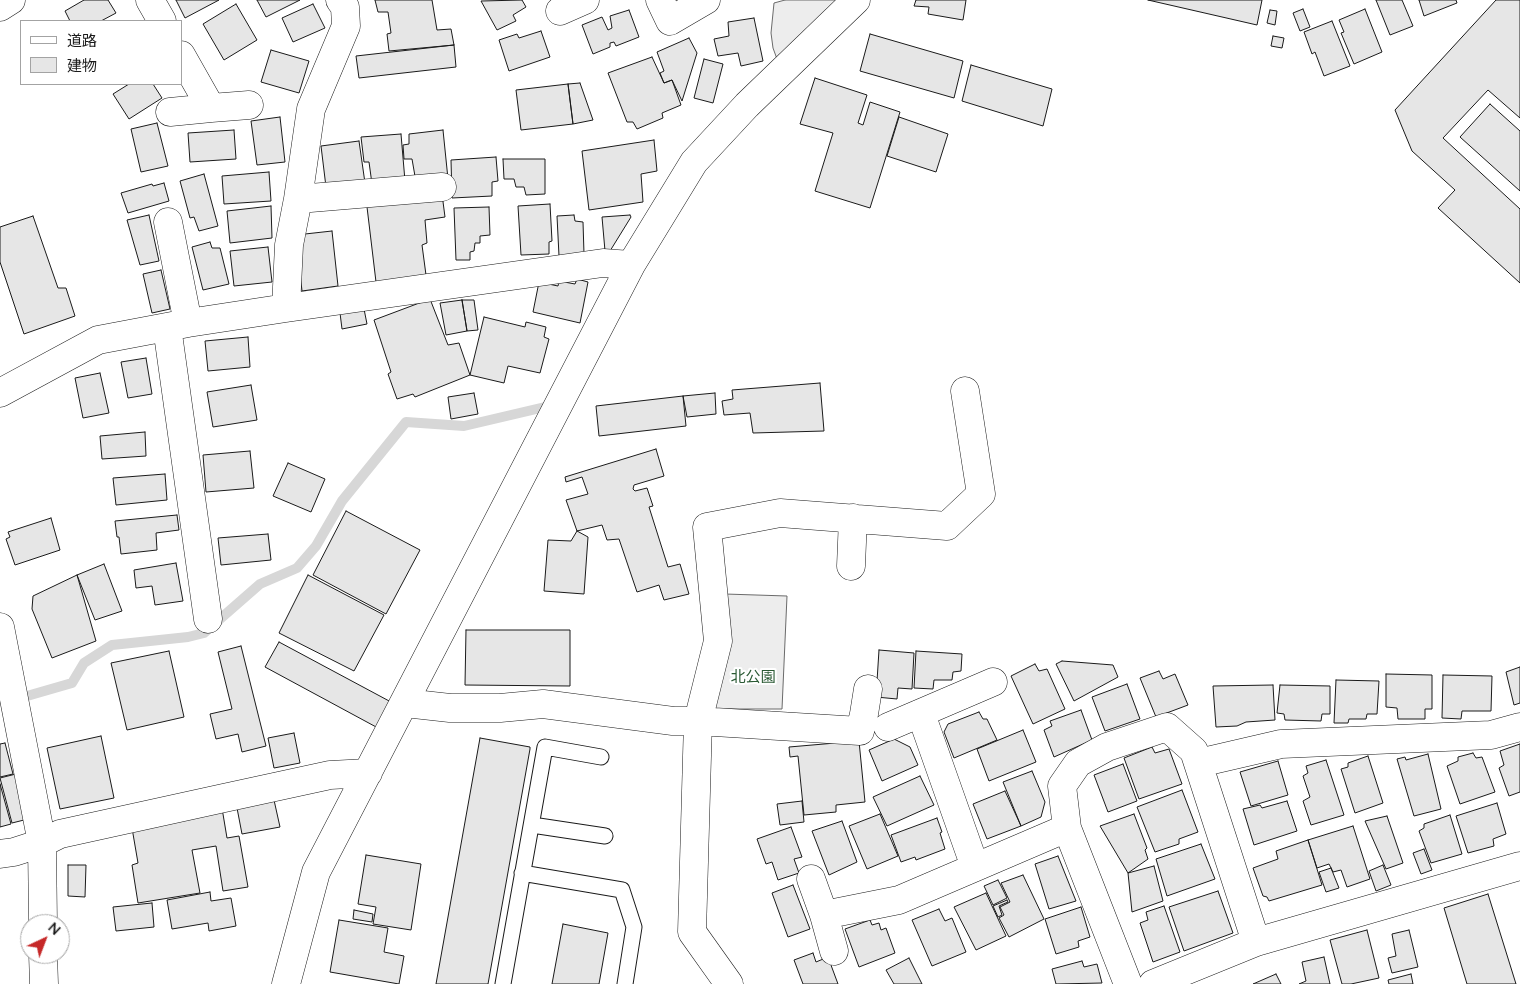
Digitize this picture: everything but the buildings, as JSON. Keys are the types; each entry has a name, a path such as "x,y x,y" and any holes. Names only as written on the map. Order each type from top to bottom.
{"street":[{"path":"0,6 11,0"},
{"path":"150,0 161,20"},
{"path":"286,308 288,245 298,199 311,109 346,26 345,7 340,0"},
{"path":"560,11 585,0"},
{"path":"660,0 670,21 706,0"},
{"path":"286,984 316,872 631,265 694,162 747,105 856,0"},
{"path":"182,57 211,108"},
{"path":"170,112 249,105"},
{"path":"298,199 442,187"},
{"path":"168,222 208,620"},
{"path":"0,393 98,340 177,325 286,308 603,263 631,265"},
{"path":"728,984 692,932 698,721 718,640 707,527 780,512 947,526 981,494 964,391"},
{"path":"852,566 853,518"},
{"path":"0,626 42,843 43,914"},
{"path":"888,727 993,682"},
{"path":"405,703 450,708 500,708 543,704 673,721 860,731 868,689"},
{"path":"921,714 975,867"},
{"path":"1128,984 1067,828 1062,786 1078,763 1107,747 1167,727 1194,751 1199,763 1256,942"},
{"path":"1199,763 1281,744 1492,735 1520,727"},
{"path":"0,854 14,852 42,843 60,834 330,775 368,773"},
{"path":"824,915 899,900 1067,828"},
{"path":"1153,984 1256,942 1520,866"},
{"path":"811,879 834,951"},
{"path":"43,964 44,984"}],"lane":[{"path":"502,984 545,748 601,757"},
{"path":"532,825 606,836"},
{"path":"522,873 622,890 634,926 625,984"}],"shaded area":[{"path":"785,0 842,0 777,59 771,33 774,3"},
{"name":"北公園","path":"725,594 787,596 782,709 713,709"}],"waterway":[{"path":"27,696 72,683 84,663 112,645 188,637 204,633 260,584 297,568 316,546 342,501 406,422 464,426 545,407"}]}
